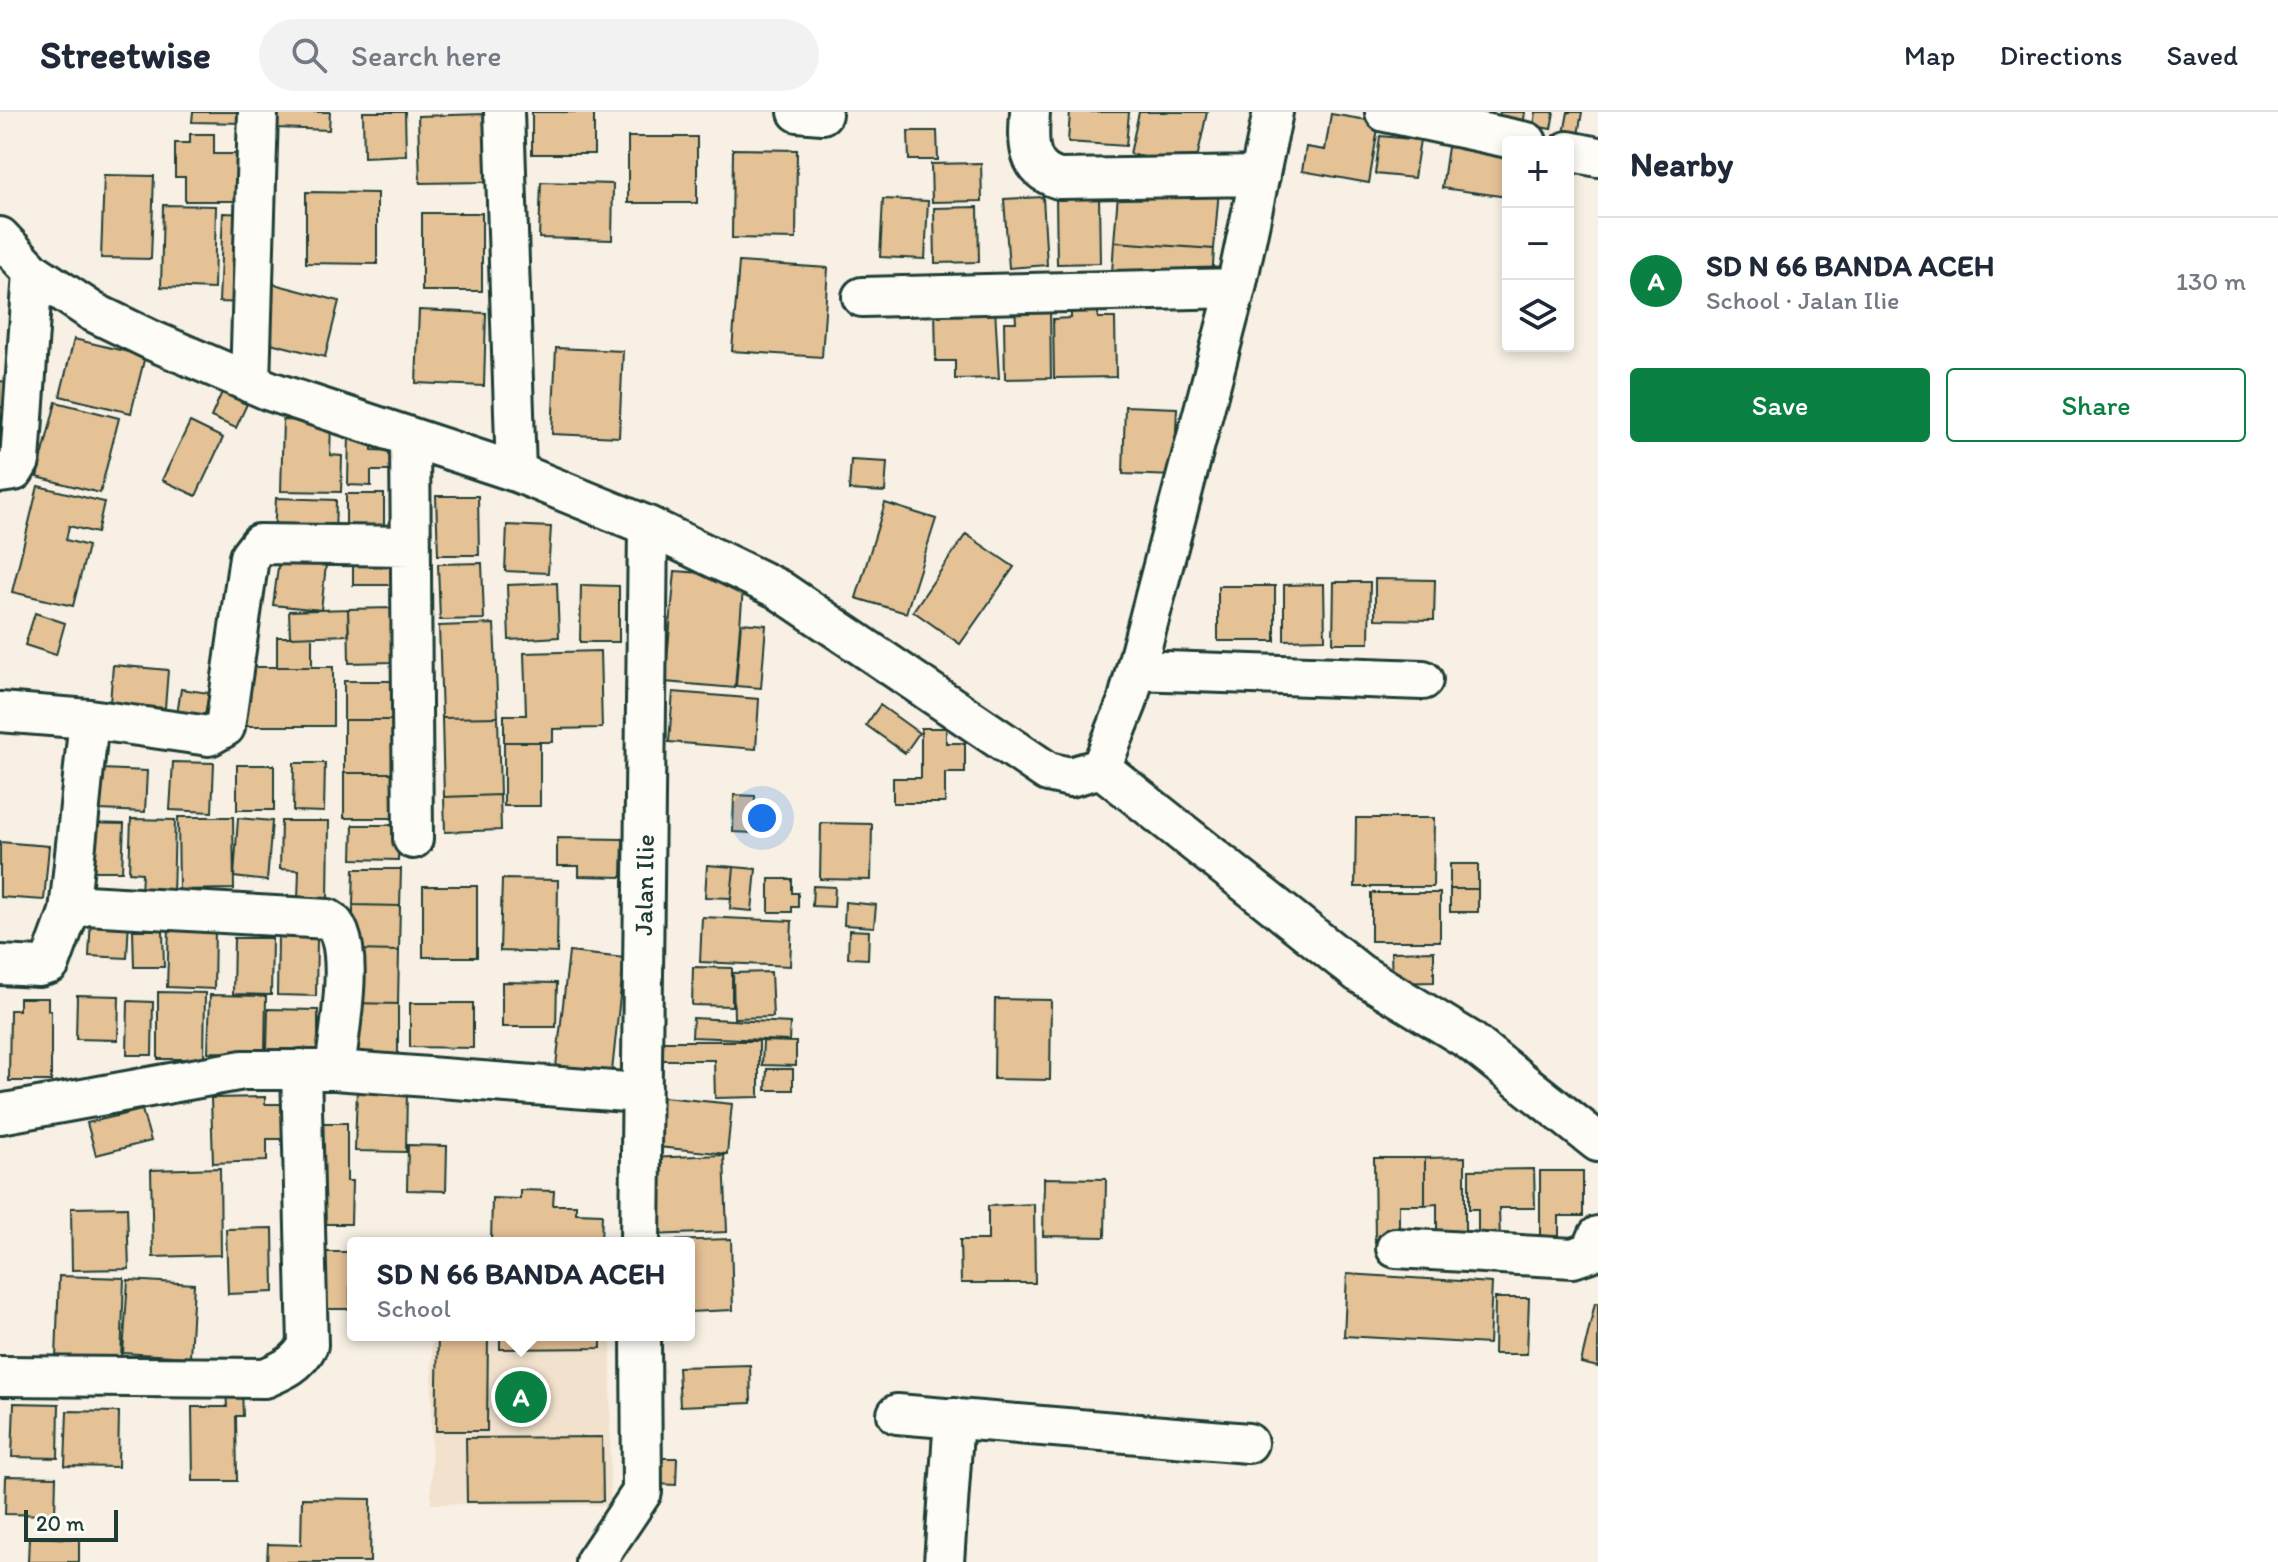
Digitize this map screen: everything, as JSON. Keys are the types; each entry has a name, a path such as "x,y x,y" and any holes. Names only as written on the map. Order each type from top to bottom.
{"street":[{"path":"250,383 258,112"},
{"path":"504,112 516,472"},
{"path":"1030,112 1032,161 1043,174 1059,179 1260,176"},
{"path":"1101,768 1136,670 1236,288 1273,112"},
{"path":"1385,112 1502,137"},
{"path":"1574,152 1598,157"},
{"path":"0,237 33,272 93,312 250,383 516,472 648,526 778,589 1048,772 1070,777 1101,768"},
{"path":"0,473 19,468 33,272"},
{"path":"862,297 1236,288"},
{"path":"410,437 413,839"},
{"name":"Jalan Ilie","path":"640,1237 639,1093 648,526"},
{"path":"0,712 89,719 209,736 225,727 249,557 259,544 411,546"},
{"path":"1136,670 1423,680"},
{"path":"0,965 39,967 50,964 69,912 89,719"},
{"path":"1101,768 1359,973 1469,1040 1598,1142"},
{"path":"0,1376 265,1378 290,1368 308,1345 318,1070 345,965 344,938 337,923 294,914 116,906 86,905 69,912"},
{"path":"0,1114 204,1075 318,1070 639,1093"},
{"path":"1396,1248 1573,1258 1591,1252 1598,1236"},
{"path":"595,1562 642,1492 641,1341"},
{"path":"897,1414 1248,1443"},
{"path":"944,1562 954,1418"}],"shaded area":[{"path":"432,1341 611,1341 610,1505 431,1504"}],"building":[{"path":"193,112 244,112 244,123 192,122"},
{"path":"276,112 330,112 329,130 276,128"},
{"path":"363,112 405,112 406,155 364,157"},
{"path":"532,112 594,112 594,154 532,154"},
{"path":"1070,112 1129,112 1126,146 1068,142"},
{"path":"1139,112 1207,112 1195,168 1130,154"},
{"path":"1500,112 1525,112 1523,126 1498,122"},
{"path":"1536,112 1554,112 1551,129 1534,126"},
{"path":"1568,112 1582,112 1577,141 1574,136 1564,136"},
{"path":"484,114 486,182 420,183 418,116"},
{"path":"1331,114 1379,122 1369,183 1302,171 1306,147 1325,150"},
{"path":"908,131 937,131 938,160 909,160"},
{"path":"190,134 214,134 214,154 240,154 240,201 185,201 185,177 175,177 175,143 190,143"},
{"path":"1380,136 1420,140 1414,178 1375,174"},
{"path":"628,137 697,137 697,203 628,203"},
{"path":"1474,142 1502,146 1502,196 1442,188 1448,147 1473,150"},
{"path":"733,149 797,150 796,239 732,238"},
{"path":"981,163 982,201 932,202 931,164"},
{"path":"104,175 154,176 151,259 101,258"},
{"path":"541,182 613,184 612,240 539,238"},
{"path":"1119,182 1219,189 1214,249 1114,242"},
{"path":"306,192 377,193 377,264 306,263"},
{"path":"1099,196 1100,263 1057,264 1056,197"},
{"path":"1043,197 1047,265 1009,268 1004,199"},
{"path":"883,199 928,201 925,259 880,257"},
{"path":"163,205 216,206 214,289 161,287"},
{"path":"978,207 979,262 935,263 934,208"},
{"path":"223,213 251,214 247,303 219,302"},
{"path":"422,213 482,213 482,291 422,291"},
{"path":"1114,242 1214,249 1212,281 1112,273"},
{"path":"739,262 828,268 822,357 732,351"},
{"path":"270,283 339,301 325,357 255,339"},
{"path":"1071,305 1098,305 1098,318 1115,318 1116,377 1054,378 1053,319 1071,318"},
{"path":"1050,306 1051,378 1005,379 1004,322 1016,322 1015,307"},
{"path":"995,308 999,378 955,379 955,361 936,361 935,309"},
{"path":"419,310 486,313 484,386 416,383"},
{"path":"74,339 145,356 131,413 60,396"},
{"path":"556,348 623,351 619,437 552,434"},
{"path":"0,381 15,383 12,408 0,407"},
{"path":"222,392 247,404 236,428 211,417"},
{"path":"56,402 119,418 100,493 37,477"},
{"path":"1125,406 1177,408 1174,476 1123,474"},
{"path":"0,407 12,408 6,453 0,452"},
{"path":"283,420 331,422 330,455 342,456 341,492 281,491"},
{"path":"190,422 223,438 196,496 162,480"},
{"path":"349,432 372,432 372,450 399,451 398,471 371,471 371,486 348,485"},
{"path":"851,460 887,462 885,492 849,490"},
{"path":"38,486 104,502 97,533 69,526 66,540 88,546 73,606 12,592"},
{"path":"346,494 384,494 384,535 346,535"},
{"path":"436,496 478,496 479,555 438,555"},
{"path":"276,498 336,500 335,538 274,536"},
{"path":"885,503 936,519 906,613 856,598"},
{"path":"507,525 551,527 548,573 505,571"},
{"path":"966,534 1014,567 960,644 913,611"},
{"path":"353,555 403,555 403,585 353,585"},
{"path":"279,560 326,565 321,610 273,605"},
{"path":"482,563 484,619 440,620 438,564"},
{"path":"675,571 744,576 735,688 665,682"},
{"path":"1375,579 1435,580 1434,620 1375,619"},
{"path":"1334,582 1370,582 1369,643 1333,643"},
{"path":"557,583 559,637 509,640 507,585"},
{"path":"1324,584 1325,639 1284,640 1284,585"},
{"path":"581,585 619,586 619,642 580,642"},
{"path":"1218,586 1275,586 1275,641 1218,641"},
{"path":"391,608 393,662 349,663 348,609"},
{"path":"348,609 349,635 290,637 289,611"},
{"path":"35,613 65,623 56,655 25,645"},
{"path":"741,623 766,625 761,688 736,686"},
{"path":"494,624 498,717 442,718 439,626"},
{"path":"277,637 312,637 312,667 277,667"},
{"path":"600,651 602,728 553,729 553,742 504,742 504,715 526,715 524,653"},
{"path":"113,665 168,670 165,708 110,703"},
{"path":"240,667 333,667 333,726 240,726"},
{"path":"344,681 396,681 396,720 344,720"},
{"path":"181,689 209,693 202,731 175,727"},
{"path":"673,692 759,699 756,749 669,742"},
{"path":"880,705 919,733 905,753 866,725"},
{"path":"498,717 500,795 444,797 442,718"},
{"path":"344,720 396,720 396,773 344,773"},
{"path":"921,728 946,728 946,743 965,743 965,773 945,773 945,803 893,803 893,778 921,778"},
{"path":"504,742 540,742 540,806 504,806"},
{"path":"173,762 214,763 212,812 170,810"},
{"path":"294,763 325,763 324,812 293,811"},
{"path":"237,765 274,765 274,810 237,810"},
{"path":"101,769 147,771 145,812 100,810"},
{"path":"344,773 396,773 396,818 344,818"},
{"path":"500,795 501,830 445,832 444,797"},
{"path":"734,795 755,796 754,833 733,832"},
{"path":"178,817 233,817 234,889 179,890"},
{"path":"238,818 272,821 267,881 234,877"},
{"path":"1356,818 1434,818 1433,887 1355,887"},
{"path":"131,819 175,820 173,896 141,895 142,873 129,872"},
{"path":"281,821 329,821 328,901 298,900 299,870 280,869"},
{"path":"86,823 124,824 122,871 85,871"},
{"path":"821,823 872,824 871,880 820,879"},
{"path":"353,825 399,825 398,860 352,859"},
{"path":"557,838 623,839 622,877 579,876 579,866 557,866"},
{"path":"0,842 49,846 44,900 0,897"},
{"path":"1450,864 1478,864 1478,889 1450,889"},
{"path":"707,865 734,867 731,898 705,897"},
{"path":"734,867 756,869 752,911 730,909"},
{"path":"354,869 401,869 400,906 353,905"},
{"path":"502,879 558,880 557,953 500,951"},
{"path":"769,879 792,879 792,893 798,893 798,907 792,907 792,912 769,912"},
{"path":"423,886 477,886 477,957 423,957"},
{"path":"813,886 835,887 834,907 812,906"},
{"path":"1450,889 1478,889 1478,912 1450,912"},
{"path":"1371,893 1440,893 1440,941 1371,941"},
{"path":"845,902 876,905 874,927 844,925"},
{"path":"353,905 400,906 399,951 353,950"},
{"path":"91,917 129,919 127,958 89,956"},
{"path":"702,917 792,921 790,966 700,962"},
{"path":"169,927 215,928 214,989 167,987"},
{"path":"133,930 163,930 164,967 134,967"},
{"path":"849,930 869,931 868,959 848,958"},
{"path":"278,937 317,938 316,996 277,995"},
{"path":"234,938 272,938 271,995 233,994"},
{"path":"353,950 399,951 398,1004 352,1003"},
{"path":"1434,951 1434,982 1392,983 1391,952"},
{"path":"569,952 624,958 611,1081 555,1075"},
{"path":"693,967 732,968 732,1006 692,1005"},
{"path":"771,972 773,1017 734,1018 733,973"},
{"path":"502,982 557,983 556,1027 502,1027"},
{"path":"158,992 205,993 204,1059 158,1059"},
{"path":"77,995 119,996 118,1040 76,1039"},
{"path":"210,995 266,996 265,1053 208,1052"},
{"path":"19,998 48,998 48,1010 51,1010 51,1081 9,1081 10,1010 19,1010"},
{"path":"995,999 1051,1000 1050,1080 994,1079"},
{"path":"128,1001 153,1002 152,1055 127,1055"},
{"path":"352,1003 398,1004 398,1055 351,1054"},
{"path":"410,1003 473,1003 473,1048 410,1047"},
{"path":"268,1009 318,1010 318,1053 267,1052"},
{"path":"693,1018 790,1023 789,1041 692,1037"},
{"path":"661,1041 759,1041 759,1097 715,1098 714,1060 661,1060"},
{"path":"763,1041 796,1042 796,1066 762,1065"},
{"path":"767,1069 793,1069 793,1090 766,1090"},
{"path":"357,1088 407,1089 406,1152 355,1151"},
{"path":"653,1096 732,1104 727,1154 648,1146"},
{"path":"265,1097 265,1104 282,1104 283,1139 267,1139 267,1161 213,1163 211,1098"},
{"path":"142,1110 151,1141 96,1155 87,1123"},
{"path":"313,1123 347,1123 347,1181 352,1181 351,1224 320,1224"},
{"path":"408,1145 447,1146 446,1191 407,1190"},
{"path":"724,1155 727,1232 650,1235 647,1158"},
{"path":"1465,1157 1465,1244 1437,1244 1437,1204 1425,1205 1425,1158"},
{"path":"1374,1158 1425,1158 1425,1205 1399,1205 1399,1242 1375,1242"},
{"path":"220,1168 221,1255 153,1257 151,1170"},
{"path":"1534,1169 1535,1208 1499,1208 1500,1241 1478,1241 1478,1209 1469,1209 1469,1170"},
{"path":"1540,1171 1583,1171 1583,1216 1559,1216 1559,1248 1540,1248"},
{"path":"1044,1178 1106,1179 1105,1237 1043,1236"},
{"path":"520,1190 554,1191 553,1205 576,1205 576,1213 602,1214 601,1237 491,1237 492,1198 520,1199"},
{"path":"1034,1204 1035,1283 961,1283 960,1240 988,1240 988,1206"},
{"path":"127,1207 129,1269 72,1270 71,1208"},
{"path":"273,1228 274,1292 228,1294 226,1229"},
{"path":"731,1239 733,1310 695,1312 695,1240"},
{"path":"313,1252 347,1252 347,1309 313,1309"},
{"path":"1347,1274 1492,1283 1489,1344 1344,1336"},
{"path":"59,1276 124,1278 121,1361 56,1358"},
{"path":"128,1280 194,1284 190,1357 123,1353"},
{"path":"1495,1298 1529,1298 1527,1354 1494,1354"},
{"path":"1595,1303 1598,1303 1598,1367 1581,1363"},
{"path":"438,1341 488,1341 487,1431 436,1431"},
{"path":"500,1341 601,1341 601,1348 500,1349"},
{"path":"750,1365 751,1403 680,1406 678,1367"},
{"path":"226,1388 242,1388 243,1416 236,1416 237,1481 193,1481 192,1407 227,1407"},
{"path":"14,1403 59,1404 58,1458 12,1457"},
{"path":"67,1411 119,1412 118,1467 65,1466"},
{"path":"602,1437 603,1501 467,1502 466,1438"},
{"path":"654,1458 677,1458 676,1485 654,1484"},
{"path":"6,1476 56,1477 55,1515 5,1514"},
{"path":"302,1498 371,1499 370,1562 267,1562 268,1544 301,1545"},
{"path":"29,1537 79,1539 79,1562 28,1562"}],"place":[{"name":"SD N 66 BANDA ACEH","path":"521,1397"}]}
